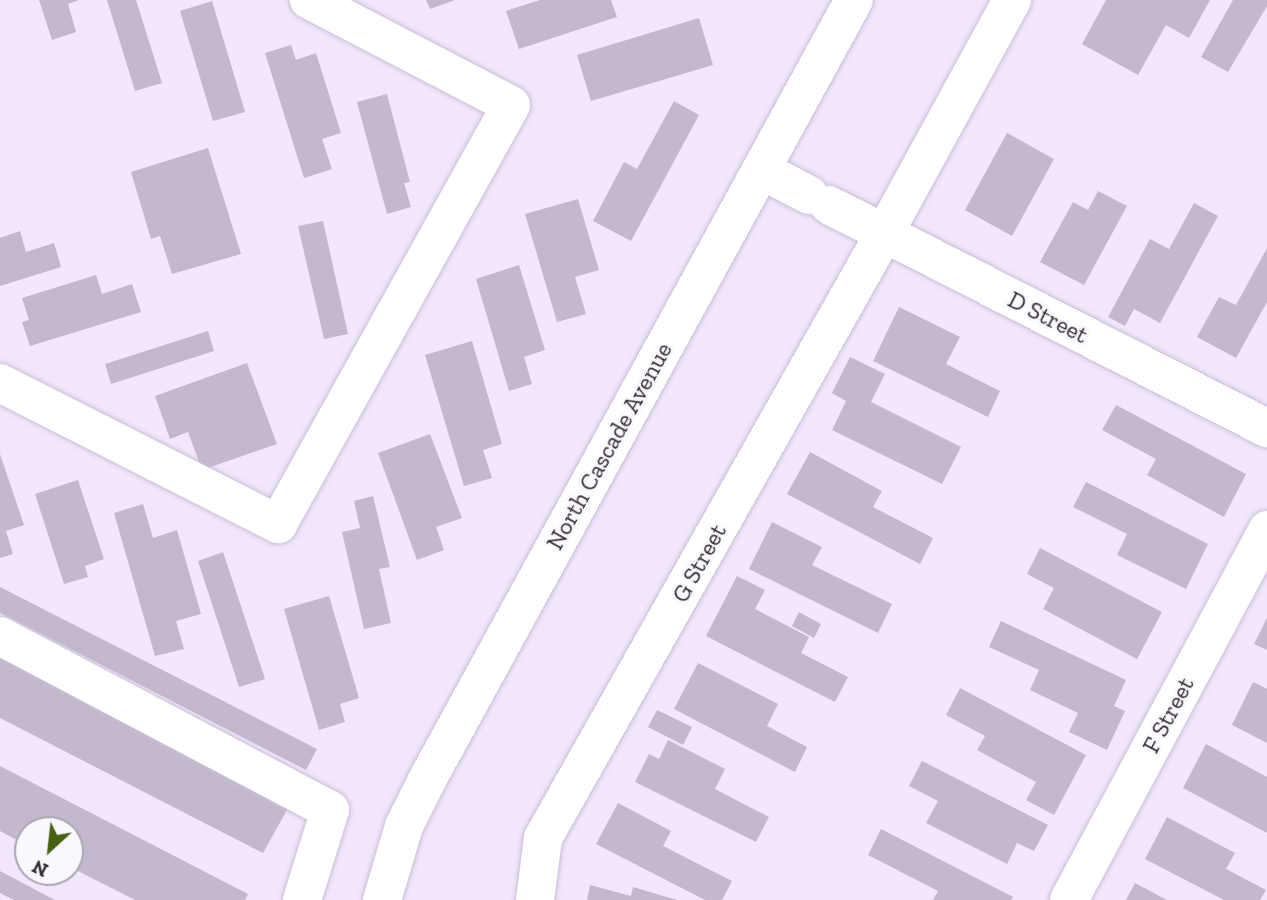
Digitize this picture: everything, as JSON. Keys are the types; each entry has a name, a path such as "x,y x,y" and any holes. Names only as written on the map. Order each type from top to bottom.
{"street":[{"path":"0,383 278,524 512,105 309,0"},
{"name":"North Cascade Avenue","path":"382,900 404,826 427,780 854,0"},
{"name":"G Street","path":"535,900 543,838 884,234 1012,0"},
{"name":"D Street","path":"761,170 1267,428"},
{"name":"F Street","path":"1069,900 1267,530"},
{"path":"0,636 330,810 302,900"}],"building":[{"path":"39,0 79,0 68,4 76,32 52,40"},
{"path":"107,0 136,0 162,83 135,91"},
{"path":"426,0 455,0 430,9"},
{"path":"540,0 611,0 617,17 519,49 506,11"},
{"path":"1106,0 1210,0 1189,38 1166,25 1138,75 1082,44"},
{"path":"1233,0 1267,0 1267,6 1228,72 1201,57"},
{"path":"212,1 245,112 213,121 180,11"},
{"path":"699,18 713,65 591,101 577,55"},
{"path":"291,45 296,60 316,53 341,133 322,139 332,169 304,178 265,53"},
{"path":"387,94 410,182 404,183 411,207 387,214 357,102"},
{"path":"674,101 699,115 631,241 593,221 624,162 637,169"},
{"path":"1007,133 1054,159 1012,236 965,210"},
{"path":"208,148 241,254 172,274 160,236 151,239 131,172"},
{"path":"1098,191 1127,206 1084,285 1040,262 1073,202 1088,210"},
{"path":"578,199 599,270 575,277 586,314 557,322 525,214"},
{"path":"1194,203 1218,216 1160,323 1134,309 1125,326 1108,317 1150,239 1169,249"},
{"path":"323,221 348,334 324,339 298,226"},
{"path":"20,231 26,252 54,243 61,267 0,286 0,238"},
{"path":"1267,248 1267,302 1236,358 1197,337 1219,297 1236,305"},
{"path":"519,265 545,350 524,357 532,384 509,391 476,279"},
{"path":"96,275 102,294 132,284 141,312 30,346 22,322 29,320 22,298"},
{"path":"899,307 960,337 946,364 1000,391 988,417 873,361"},
{"path":"208,331 214,351 111,384 105,364"},
{"path":"472,341 502,444 483,450 492,478 464,486 425,355"},
{"path":"850,357 885,374 871,402 961,447 942,484 832,430 846,401 832,393"},
{"path":"247,363 277,444 202,470 188,432 170,439 155,396"},
{"path":"1116,405 1246,474 1224,517 1147,475 1156,459 1102,430"},
{"path":"430,434 462,518 436,527 444,550 417,560 378,453"},
{"path":"810,452 882,491 873,507 933,538 920,564 787,494"},
{"path":"0,454 24,525 6,531 13,554 0,558"},
{"path":"78,480 104,559 85,566 88,577 64,584 35,494"},
{"path":"1086,482 1208,544 1186,589 1117,555 1127,534 1073,507"},
{"path":"373,496 390,567 379,569 391,623 364,629 342,532 360,528 354,501"},
{"path":"143,504 153,538 177,530 201,614 176,621 184,649 155,656 114,513"},
{"path":"772,522 822,547 812,565 892,604 878,633 749,569"},
{"path":"1040,548 1162,612 1137,659 1043,609 1054,588 1027,574"},
{"path":"223,552 265,679 239,687 198,561"},
{"path":"737,576 765,590 755,609 809,637 801,653 848,677 835,702 706,636"},
{"path":"0,587 317,749 306,770 0,613"},
{"path":"329,596 359,698 340,704 345,722 319,730 284,609"},
{"path":"799,612 821,624 814,638 792,626"},
{"path":"1267,618 1267,650 1254,644"},
{"path":"1001,621 1126,680 1114,706 1125,711 1107,750 1069,732 1078,713 1030,690 1039,670 989,647"},
{"path":"0,651 292,801 263,853 0,718"},
{"path":"698,663 778,704 767,726 807,747 795,772 674,709"},
{"path":"1253,682 1267,689 1267,743 1232,725"},
{"path":"960,688 1086,755 1054,815 1026,800 1036,782 977,750 985,736 946,715"},
{"path":"657,710 692,727 683,745 648,727"},
{"path":"668,740 725,769 715,789 769,817 756,842 635,782 649,754 659,759"},
{"path":"1206,744 1267,777 1267,833 1183,788"},
{"path":"922,761 1048,825 1034,851 1017,843 1007,864 926,823 938,801 909,786"},
{"path":"0,766 248,894 245,900 135,900 84,874 84,816 14,816 14,838 0,831"},
{"path":"618,803 671,831 663,846 732,881 722,900 705,900 596,844"},
{"path":"1167,817 1235,853 1226,869 1266,890 1260,900 1224,900 1145,859"},
{"path":"881,829 1013,897 1011,900 933,900 938,891 868,855"},
{"path":"0,871 14,878 14,886 28,886 55,900 14,900 0,893"},
{"path":"1135,883 1167,900 1126,900"},
{"path":"590,885 631,896 633,887 677,900 587,900"}]}
